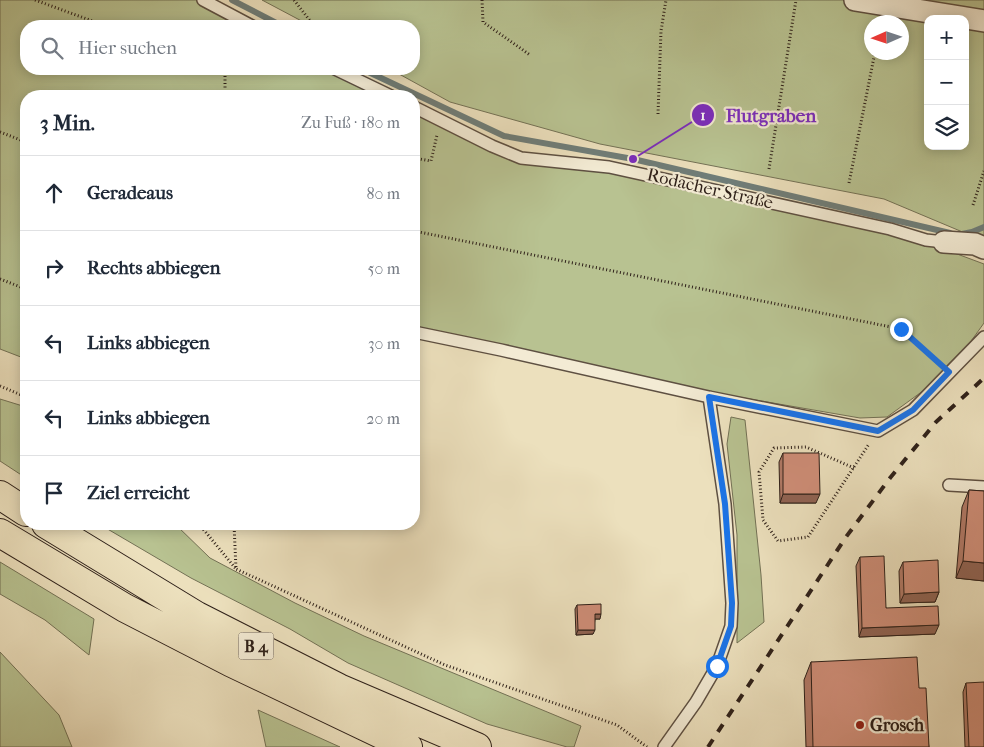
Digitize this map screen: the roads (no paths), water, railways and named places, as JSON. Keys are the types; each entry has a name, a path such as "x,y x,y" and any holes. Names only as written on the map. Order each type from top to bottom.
{"highway":[{"path":"0,495 20,508"},
{"name":"B 4","path":"56,530 197,616 339,688 477,747"},
{"name":"B 4","path":"0,533 125,608 230,662 408,747"}],"street":[{"path":"855,0 984,21"},
{"name":"Rodacher Straße","path":"944,242 975,244 984,248"}],"lane":[{"path":"202,0 240,20"},
{"path":"347,75 379,90"},
{"name":"Rodacher Straße","path":"420,110 492,146 522,158 609,167 890,230 926,240 944,242"},
{"path":"420,333 709,397 878,431 913,410 984,337"},
{"path":"664,747 696,702 717,666 731,626 732,603 725,504 709,397"},
{"path":"949,485 984,487"}],"waterway":[{"path":"232,0 270,20"},
{"path":"375,75 407,90"},
{"path":"420,96 504,136 633,159 950,233"},
{"path":"962,234 984,227"}],"railway":[{"path":"708,747 846,537 890,478 936,422 984,378"}],"place":[{"name":"Flutgraben","path":"633,159"},
{"name":"Grosch","path":"860,725"}]}
